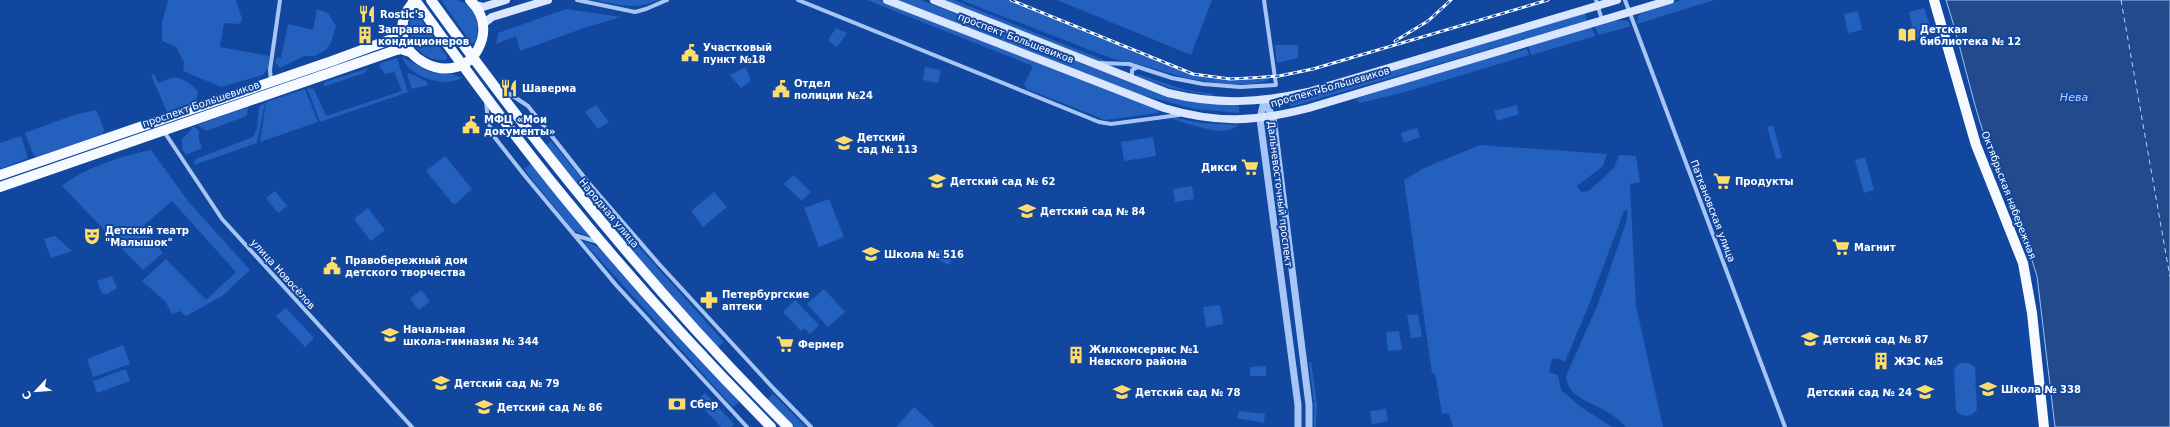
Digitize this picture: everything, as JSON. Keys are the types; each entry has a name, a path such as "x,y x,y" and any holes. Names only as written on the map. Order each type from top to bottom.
{"main road":[{"path":"472,3 483,24 481,41 472,56 462,64 450,68 437,68 419,61 410,52 402,30 405,16 415,0 462,64 485,96 563,196 602,243 661,310 771,427"},
{"name":"Народная улица","path":"431,0 496,90 574,191 675,308 788,427"},
{"path":"472,3 483,7 506,0"},
{"path":"483,24 492,18 548,0"},
{"name":"проспект Большевиков","path":"887,0 1124,93 1188,115 1221,119 1273,117 1670,0"},
{"name":"проспект Большевиков","path":"934,0 1132,80 1168,93 1201,100 1264,101 1308,92 1597,3 1617,0"},
{"name":"Октябрьская набережная","path":"1928,0 1965,133 2019,274 2028,334 2037,427"},
{"name":"Октябрьская набережная","path":"1934,0 1976,145 2022,263 2032,313 2044,427"},
{"name":"проспект Большевиков","path":"0,187 272,82 392,39 402,30"},
{"name":"проспект Большевиков","path":"0,175 396,50 401,49 410,52"}],"street":[{"path":"272,82 270,70 280,0"},
{"path":"577,0 635,12 667,0"},
{"path":"798,0 1099,122 1111,124 1174,114 1188,115"},
{"path":"1090,63 1129,64 1172,78 1203,84 1240,87 1276,84 1264,0"},
{"name":"Паткановская улица","path":"1626,0 1629,12 1785,427"},
{"path":"1597,3 1602,20"},
{"path":"1132,80 1132,70 1140,67"},
{"path":"496,90 510,94 528,106 588,182 659,264 774,390 812,427"},
{"path":"485,96 488,120 492,134 573,235 670,344 747,427"},
{"name":"Дальневосточный проспект","path":"1264,101 1273,117 1310,405 1309,427"},
{"name":"Дальневосточный проспект","path":"1264,101 1260,118 1298,405 1298,427"},
{"name":"улица Новосёлов","path":"161,125 222,218 412,427"},
{"path":"573,235 602,243"}],"shaded area":[{"path":"168,0 236,0 242,19 240,24 224,23 220,47 269,56 269,67 263,75 221,87 183,71 184,63 176,47 162,41 162,23"},
{"path":"441,0 457,0 464,3 473,12 477,24 474,43 471,43"},
{"path":"593,0 658,0 641,5 626,6"},
{"path":"867,0 879,0 902,8 1158,110 1159,113 1105,120 1027,89 1024,85 1033,66"},
{"path":"897,0 921,0 1141,87 1189,100 1239,106 1239,113 1194,109 1138,94"},
{"path":"942,0 954,0 1106,61 1095,61"},
{"path":"961,0 1008,0 1192,75 1228,79 1269,78 1268,81 1251,84 1225,84 1185,78 1135,63 1113,59"},
{"path":"1057,0 1212,0 1191,55"},
{"path":"1683,0 1714,0 1637,24 1638,16 1644,11"},
{"path":"1924,8 1933,34 1915,39 1909,12"},
{"path":"317,9 328,13 336,26 331,42 326,50 315,56 304,56 280,68 275,62 277,57 281,58 288,24 313,30"},
{"path":"566,9 621,17 587,27 520,51 516,36 496,44 498,33"},
{"path":"1858,11 1862,30 1848,33 1844,14"},
{"path":"413,12 416,12 447,57 446,60 428,57 415,46 411,38 410,30 410,21"},
{"path":"1585,13 1587,21 1290,107 1289,101"},
{"path":"1616,20 1628,21 1631,26 1599,35 1594,26"},
{"path":"1591,27 1596,36 1531,55 1528,45"},
{"path":"836,28 847,33 837,47 828,40"},
{"path":"1275,45 1298,45 1298,58 1277,63"},
{"path":"1527,49 1529,55 1401,93 1360,103 1356,99 1399,84 1507,52 1509,54"},
{"path":"402,57 430,72 452,74 462,78 455,81 446,82 428,79 412,70"},
{"path":"397,58 408,92 320,122 307,88 314,89 326,116 402,91 394,72 385,74 379,66 381,63"},
{"path":"746,67 751,81 741,88 730,75"},
{"path":"925,67 941,70 938,83 923,80"},
{"path":"369,68 364,73 323,87 325,82"},
{"path":"409,73 426,81 428,85 412,89 407,75"},
{"path":"154,74 158,83 170,78 180,78 189,83 198,92 196,101 167,112 151,75"},
{"path":"1137,74 1186,90 1214,94 1213,96 1170,88 1136,76"},
{"path":"305,89 318,122 260,142 266,102"},
{"path":"265,103 257,143 194,165 195,160 198,158 253,137 257,129 259,106"},
{"path":"596,105 609,122 598,129 585,112"},
{"path":"1517,105 1519,114 1497,121 1494,111"},
{"path":"248,107 247,115 244,117 206,131 197,125"},
{"path":"96,110 104,129 103,134 36,157 33,154 25,133 74,115"},
{"path":"1175,118 1202,123 1238,125 1233,129 1225,131 1206,129 1172,119"},
{"path":"1773,125 1782,158 1776,159 1767,127"},
{"path":"191,127 195,127 199,131 199,140 202,148 186,155 182,149 182,139 192,129"},
{"path":"1417,128 1420,137 1404,143 1401,133"},
{"path":"21,136 28,158 0,169 0,143"},
{"path":"1153,137 1156,156 1124,161 1121,142"},
{"path":"551,141 640,248 724,342 718,347 633,254 545,146"},
{"path":"1480,145 1607,154 1603,166 1577,186 1581,192 1589,191 1614,168 1619,155 1636,156 1640,182 1630,184 1636,306 1663,427 1626,427 1611,414 1576,395 1571,390 1566,376 1598,304 1627,220 1627,210 1624,211 1588,307 1565,362 1558,358 1552,359 1549,372 1558,375 1561,390 1581,407 1612,427 1453,427 1449,413 1442,414 1435,373 1432,373 1404,180 1424,168"},
{"path":"151,150 188,201 250,270 222,296 186,316 180,311 172,314 165,301 142,281 166,259 206,300 236,272 172,201 141,228 163,253 143,270 62,186 81,173 104,163"},
{"path":"445,156 472,189 454,205 426,171"},
{"path":"1865,157 1874,190 1864,193 1855,160"},
{"path":"531,163 591,237 574,231 524,169"},
{"path":"793,175 811,192 802,201 784,184"},
{"path":"1192,186 1194,199 1175,202 1173,189"},
{"path":"275,191 287,206 278,213 266,198"},
{"path":"714,192 727,207 703,227 691,211"},
{"path":"829,199 844,237 819,247 804,208"},
{"path":"368,208 385,230 371,241 354,219"},
{"path":"55,236 72,251 51,258 44,239"},
{"path":"583,241 599,247 739,402 733,407"},
{"path":"938,249 954,256 949,265 934,258"},
{"path":"112,276 117,288 107,294 102,293 97,281"},
{"path":"824,289 845,312 828,327 807,304"},
{"path":"421,290 430,301 419,310 410,299"},
{"path":"795,300 819,325 810,334 804,328 801,331 783,312"},
{"path":"1220,305 1223,324 1206,327 1203,307"},
{"path":"286,308 314,338 305,347 276,316"},
{"path":"1418,314 1422,337 1411,338 1407,315"},
{"path":"1399,331 1402,350 1388,351 1386,332"},
{"path":"123,345 130,364 93,377 87,359"},
{"path":"1309,362 1311,362 1317,404 1316,427 1314,427 1314,404"},
{"path":"1961,363 1969,363 1975,367 1977,409 1973,414 1967,416 1961,415 1956,411 1954,371 1957,365"},
{"path":"1266,366 1266,376 1250,376 1250,367"},
{"path":"126,369 130,381 97,393 93,381"},
{"path":"705,393 734,424 731,427 721,427 696,401"},
{"path":"773,394 806,427 794,427 767,400"},
{"path":"914,407 935,427 896,427"},
{"path":"1386,409 1388,421 1372,424 1370,411"},
{"path":"1239,411 1265,414 1264,423 1237,418"}],"water":[{"name":"Нева","path":"1946,0 2170,0 2170,427 2055,427 2037,276 1985,138"}],"ferry route":[{"path":"2121,0 2170,277"}],"railway":[{"path":"1011,0 1193,74 1230,79 1279,76 1313,69 1548,0"},
{"path":"1395,41 1428,21 1451,0"}],"place":[{"name":"Rostic's","path":"367,14"},
{"name":"Заправка кондиционеров","path":"365,35"},
{"name":"Детская библиотека № 12","path":"1907,35"},
{"name":"Участковый пункт №18","path":"690,53"},
{"name":"Шаверма","path":"509,88"},
{"name":"Отдел полиции №24","path":"781,89"},
{"name":"МФЦ «Мои документы»","path":"471,125"},
{"name":"Детский сад № 113","path":"844,143"},
{"name":"Дикси","path":"1250,167"},
{"name":"Детский сад № 62","path":"937,181"},
{"name":"Продукты","path":"1722,181"},
{"name":"Детский сад № 84","path":"1027,211"},
{"name":"Детский театр \"Малышок\"","path":"92,236"},
{"name":"Магнит","path":"1841,247"},
{"name":"Школа № 516","path":"871,254"},
{"name":"Правобережный дом детского творчества","path":"332,266"},
{"name":"Петербургские аптеки","path":"709,300"},
{"name":"Начальная школа-гимназия № 344","path":"390,335"},
{"name":"Детский сад № 87","path":"1810,339"},
{"name":"Фермер","path":"785,344"},
{"name":"Жилкомсервис №1 Невского района","path":"1076,355"},
{"name":"ЖЭС №5","path":"1881,361"},
{"name":"Детский сад № 79","path":"441,383"},
{"name":"Школа № 338","path":"1988,389"},
{"name":"Детский сад № 78","path":"1122,392"},
{"name":"Детский сад № 24","path":"1925,392"},
{"name":"Сбер","path":"677,404"},
{"name":"Детский сад № 86","path":"484,407"}]}
